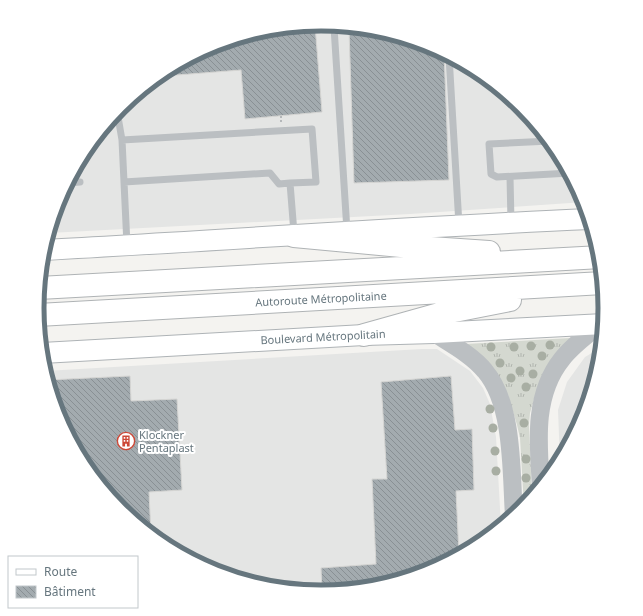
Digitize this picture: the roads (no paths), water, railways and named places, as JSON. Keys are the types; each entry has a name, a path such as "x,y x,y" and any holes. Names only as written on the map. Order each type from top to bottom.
{"highway":[{"path":"294,236 401,246 590,258"},
{"path":"45,288 590,258"},
{"path":"364,334 439,314 595,284"},
{"name":"Autoroute Métropolitaine","path":"44,315 595,284"}],"main road":[{"path":"51,250 511,222 584,219"},
{"name":"Boulevard Métropolitain","path":"48,353 364,334 434,333 598,324"}],"street":[{"path":"541,477 539,424 541,407 547,386 555,368 562,358 578,342 598,327"},
{"path":"434,333 480,366 491,379 499,394 508,435 513,507"}],"lane":[{"path":"334,32 346,232"},
{"path":"449,63 459,225"},
{"path":"118,120 122,140 127,245"},
{"path":"122,140 312,129 316,182 279,184 270,173 124,182"},
{"path":"543,141 489,144 491,174 498,177 510,177 563,173"},
{"path":"510,177 511,222"},
{"path":"74,182 80,182"},
{"path":"290,184 294,236"}],"place":[{"name":"Klockner Pentaplast","path":"126,441"}]}
